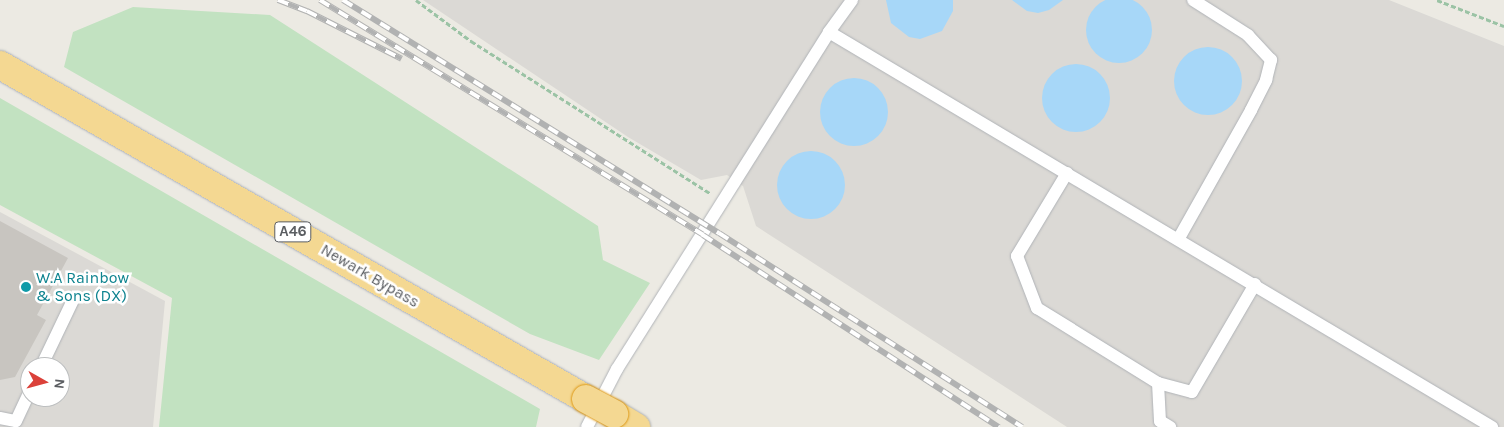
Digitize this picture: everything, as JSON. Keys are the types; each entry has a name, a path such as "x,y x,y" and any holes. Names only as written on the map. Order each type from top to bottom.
{"highway":[{"name":"Newark Bypass","path":"0,65 625,421"}],"lane":[{"path":"587,427 617,370 829,32 852,0"},
{"path":"1179,238 1252,110 1266,80 1271,60 1248,35 1192,0"},
{"path":"829,32 1179,238 1492,427"},
{"path":"1068,173 1018,256 1037,308 1158,383 1192,392 1255,284"},
{"path":"46,357 74,298"},
{"path":"1158,383 1160,421 1170,427"},
{"path":"0,418 16,421 23,407"}],"path":[{"path":"416,0 471,41 697,186"},
{"path":"1437,0 1504,26"}],"shaded area":[{"path":"423,0 1389,0 1504,46 1504,427 1067,427 756,226 743,186 727,175 701,180 628,137"},
{"path":"0,212 165,301 153,427 0,427"}],"green space":[{"path":"133,7 270,15 598,226 603,260 650,283 599,360 530,334 64,67 73,32"},
{"path":"0,98 540,409 536,427 159,427 172,298 0,205"}],"water":[{"path":"1119,-3 1132,-1 1147,12 1150,17 1152,30 1150,43 1137,58 1132,61 1119,63 1106,61 1091,48 1088,43 1086,30 1088,17 1101,2 1106,-1"},
{"path":"886,0 953,0 953,11 942,31 920,39 909,37 891,23"},
{"path":"1012,0 1063,0 1049,10 1038,13 1027,11"},
{"path":"1208,47 1221,50 1232,57 1239,68 1242,81 1239,94 1232,105 1221,112 1208,115 1195,112 1184,105 1177,94 1174,81 1177,68 1184,57 1195,50"},
{"path":"1076,64 1089,67 1100,74 1107,85 1110,98 1107,111 1100,122 1089,129 1076,132 1063,129 1052,122 1045,111 1042,98 1045,85 1052,74 1063,67"},
{"path":"854,78 867,81 878,88 885,99 888,112 885,125 878,136 867,143 854,146 841,143 830,136 823,125 820,112 823,99 830,88 841,81"},
{"path":"811,151 824,154 835,161 842,172 845,185 842,198 835,209 824,216 811,219 798,216 787,209 780,198 777,185 780,172 787,161 798,154"}],"building":[{"name":"W.A Rainbow & Sons (DX)","path":"0,221 68,258 37,315 46,320 26,357 20,357 20,368 15,377 0,380"}],"railway":[{"path":"278,0 307,11 402,59"},
{"path":"320,0 703,235 999,427"},
{"path":"343,0 719,233 1022,427"}],"place":[{"name":"W.A Rainbow & Sons (DX)","path":"26,287"}]}
